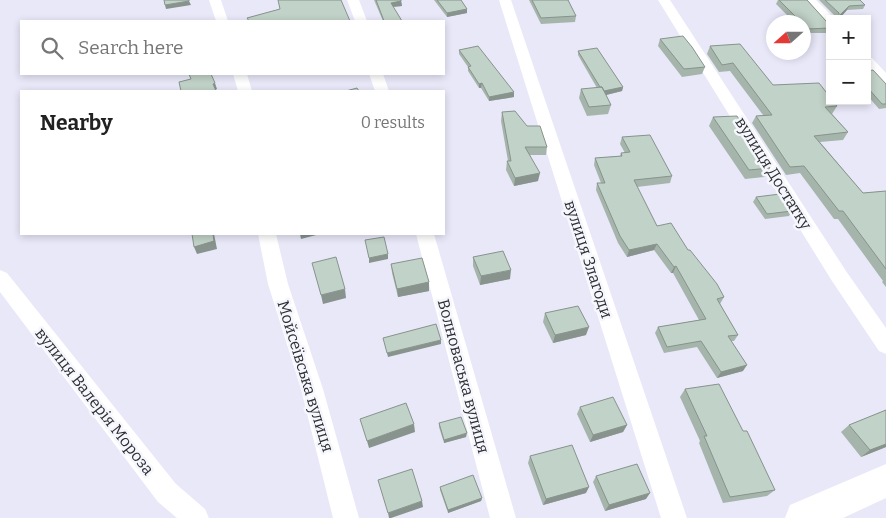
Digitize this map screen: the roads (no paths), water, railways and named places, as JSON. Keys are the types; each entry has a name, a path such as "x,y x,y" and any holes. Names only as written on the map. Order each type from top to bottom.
{"street":[{"path":"215,0 222,20"},
{"path":"353,0 361,20"},
{"name":"вулиця Злагоди","path":"505,0 674,518"},
{"name":"вулиця Достатку","path":"664,0 839,276 886,344"},
{"path":"809,0 826,17"},
{"path":"871,65 886,81"},
{"path":"240,75 245,90"},
{"path":"376,75 382,90"},
{"name":"Мойсеївська вулиця","path":"267,235 278,284 312,388 346,518"},
{"name":"Волноваська вулиця","path":"424,235 503,518"},
{"name":"вулиця Валерія Мороза","path":"0,278 166,493 196,518"},
{"path":"803,518 886,481"}]}
